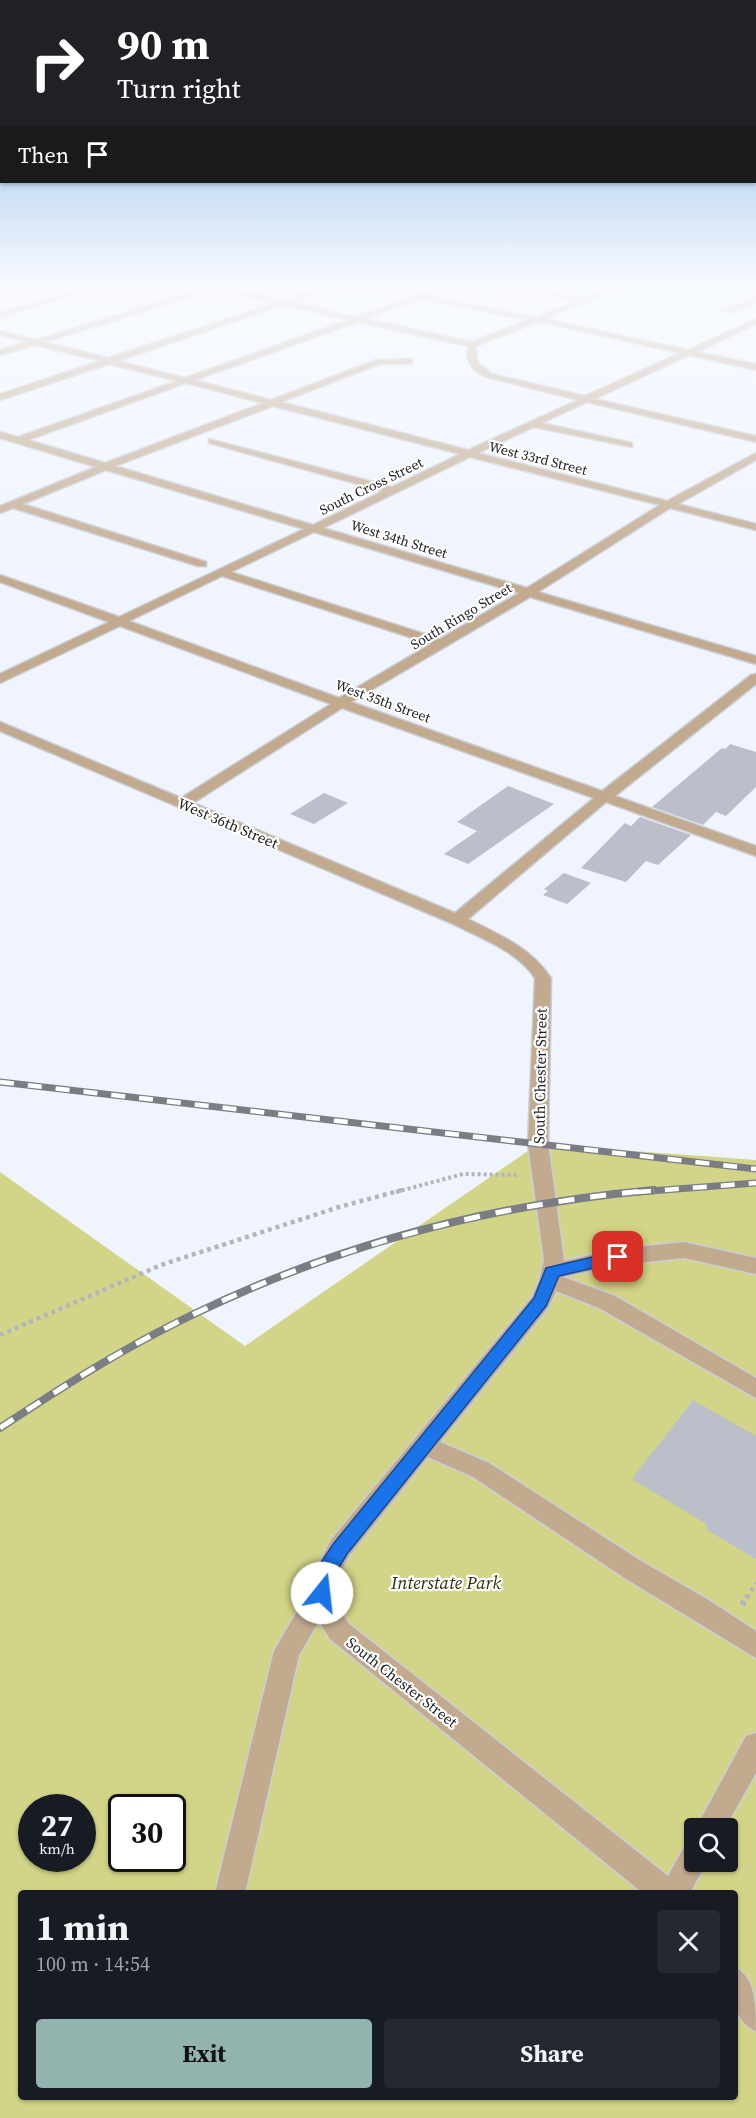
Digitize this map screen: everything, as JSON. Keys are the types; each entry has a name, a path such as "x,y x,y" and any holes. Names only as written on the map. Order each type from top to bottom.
{"street":[{"path":"0,397 38,385"},
{"path":"0,447 173,385"},
{"name":"West 33rd Street","path":"199,385 756,527"},
{"path":"0,510 318,385"},
{"path":"521,385 756,439"},
{"name":"South Cross Street","path":"0,679 392,490 617,385"},
{"path":"534,424 629,446"},
{"name":"West 34th Street","path":"0,435 756,660"},
{"path":"212,441 392,490"},
{"name":"South Ringo Street","path":"182,804 341,703 528,593 668,505 756,456"},
{"path":"14,505 202,564"},
{"path":"223,573 443,644"},
{"name":"West 35th Street","path":"0,578 756,851"},
{"path":"457,920 604,797 756,678"},
{"name":"West 36th Street","path":"0,726 457,920"},
{"name":"South Chester Street","path":"457,920 527,958 537,967 543,978 538,1144 554,1260 551,1277 540,1302 340,1548 325,1572 322,1593 327,1613 339,1631 662,1890"},
{"path":"551,1277 618,1257 684,1250 756,1266"},
{"path":"551,1277 607,1302 756,1389"},
{"path":"424,1445 481,1470 756,1646"},
{"path":"231,1890 287,1651 322,1593"},
{"path":"716,1818 756,1746"},
{"path":"676,1890 686,1872"},
{"path":"738,1987 756,2014"}],"path":[{"path":"0,1335 161,1265 339,1207 463,1174 502,1173 542,1177"}],"green space":[{"name":"Interstate Park","path":"538,1144 756,1160 756,2118 0,2118 0,1172 245,1346"}],"building":[{"path":"730,744 756,752 756,787 726,816 716,812 703,825 652,807 722,748 725,749"},
{"path":"508,786 554,804 468,864 444,854 477,831 457,822"},
{"path":"324,793 348,803 314,824 290,814"},
{"path":"640,817 691,835 658,865 646,861 626,882 581,868 625,823 631,826"},
{"path":"564,873 591,883 567,904 543,895 548,891 544,889"},
{"path":"693,1400 756,1436 756,1559 705,1529 708,1525 632,1479"}],"railway":[{"path":"0,1082 756,1169"},
{"path":"637,1192 756,1183"},
{"path":"0,1428 142,1340 247,1290 302,1268 359,1248 475,1217 594,1197 654,1190"}],"route":[{"path":"322,1593 325,1572 340,1548 540,1302 552,1272 618,1257"}]}
